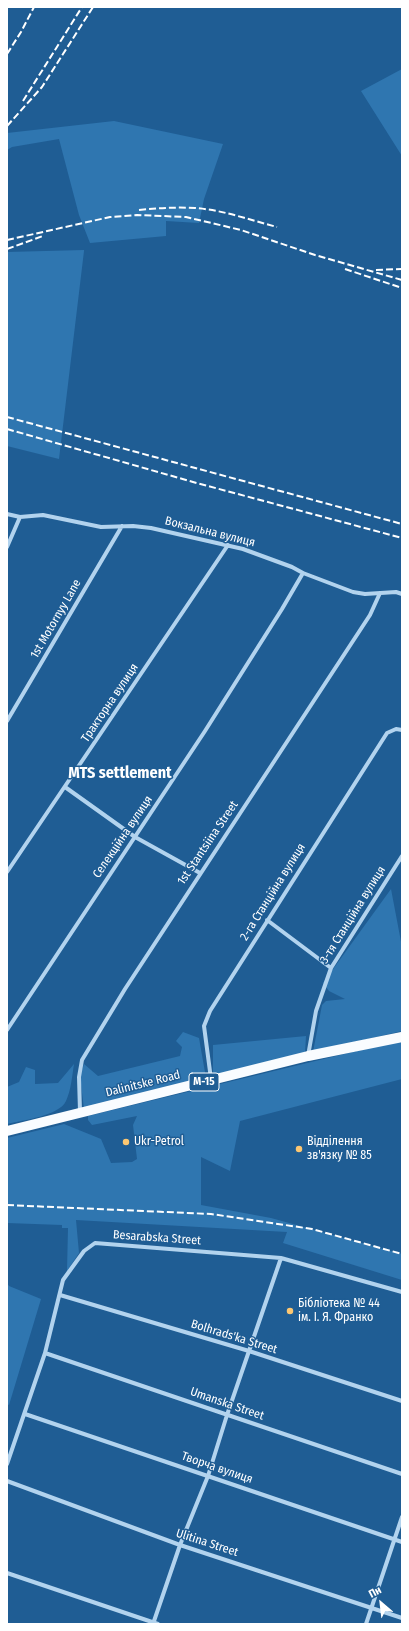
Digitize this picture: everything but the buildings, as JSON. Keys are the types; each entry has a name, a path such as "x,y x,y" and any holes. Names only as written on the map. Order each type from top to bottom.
{"main road":[{"name":"Dalinitske Road","path":"7,1131 308,1056 402,1036"}],"street":[{"name":"Вокзальна вулиця","path":"7,514 20,517 43,515 101,527 122,526 151,528 243,549 285,564 303,573 353,592 365,594 396,592 402,594"},
{"path":"7,547 20,517"},
{"name":"1st Motornyy Lane","path":"7,722 122,526"},
{"name":"Тракторна вулиця","path":"7,872 228,546"},
{"name":"Селекційна вулиця","path":"7,1030 233,686 303,573"},
{"name":"1st Stantsiina Street","path":"80,1113 79,1077 82,1060 125,988 370,615 380,593"},
{"name":"2-га Станційна вулиця","path":"211,1080 204,1026 210,1011 387,733 396,729 402,730"},
{"path":"65,787 135,837 200,873"},
{"name":"3-тя Станційна вулиця","path":"308,1056 316,1012 331,968 402,856"},
{"path":"267,920 331,968"},
{"name":"Besarabska Street","path":"7,1464 45,1352 63,1280 84,1251 95,1243 281,1258 402,1292"},
{"path":"153,1623 180,1545 208,1476 227,1415 281,1258"},
{"name":"Bolhrads'ka Street","path":"60,1295 249,1351 402,1401"},
{"name":"Umanska Street","path":"45,1352 402,1474"},
{"name":"Творча вулиця","path":"25,1414 402,1542"},
{"name":"Ulitina Street","path":"7,1481 180,1545 402,1618"},
{"path":"366,1624 402,1517"},
{"path":"7,1573 158,1624"}],"shaded area":[{"path":"402,69 402,156 361,91"},
{"path":"114,121 223,144 204,199 199,223 166,221 166,236 90,243 79,215 59,139 12,147 7,150 7,133"},
{"path":"84,250 59,459 7,446 7,252"},
{"path":"391,889 402,947 402,1031 313,1052 322,1005 326,1001 345,999 329,991 323,983"},
{"path":"183,1032 199,1038 206,1078 84,1109 80,1076 84,1064 98,1076 180,1056 182,1047 176,1041"},
{"path":"306,1036 305,1053 213,1077 213,1045"},
{"path":"402,1040 402,1079 240,1121 230,1171 201,1157 201,1205 271,1218 402,1254 402,1280 283,1243 287,1232 76,1220 79,1253 67,1271 68,1228 62,1228 62,1225 7,1223 7,1138 64,1124 101,1139 111,1163 132,1162 137,1159 133,1125 137,1116 92,1125 88,1120 88,1116"},
{"path":"74,1064 69,1092 66,1101 62,1106 40,1117 7,1124 7,1087 19,1082 26,1067 35,1070 35,1084 58,1083"},
{"path":"7,1283 9,1286 41,1299 9,1405 7,1404"}],"railway":[{"path":"7,54 34,7"},
{"path":"23,101 82,7"},
{"path":"7,126 42,87 93,7"},
{"path":"139,210 160,208 205,209 226,213 277,227"},
{"path":"7,240 110,217 137,215 186,217 241,230 315,255 402,280"},
{"path":"7,249 43,236"},
{"path":"345,269 402,288"},
{"path":"376,270 402,269"},
{"path":"7,417 402,524"},
{"path":"7,429 193,482 402,538"},
{"path":"7,1205 211,1214 312,1229 402,1254"}],"place":[{"name":"Ukr-Petrol","path":"126,1142"},
{"name":"Відділення зв'язку № 85","path":"299,1149"},
{"name":"Бібліотека № 44 ім. І. Я. Франко","path":"290,1311"}],"district":[{"name":"MTS settlement","path":"120,774"}]}
